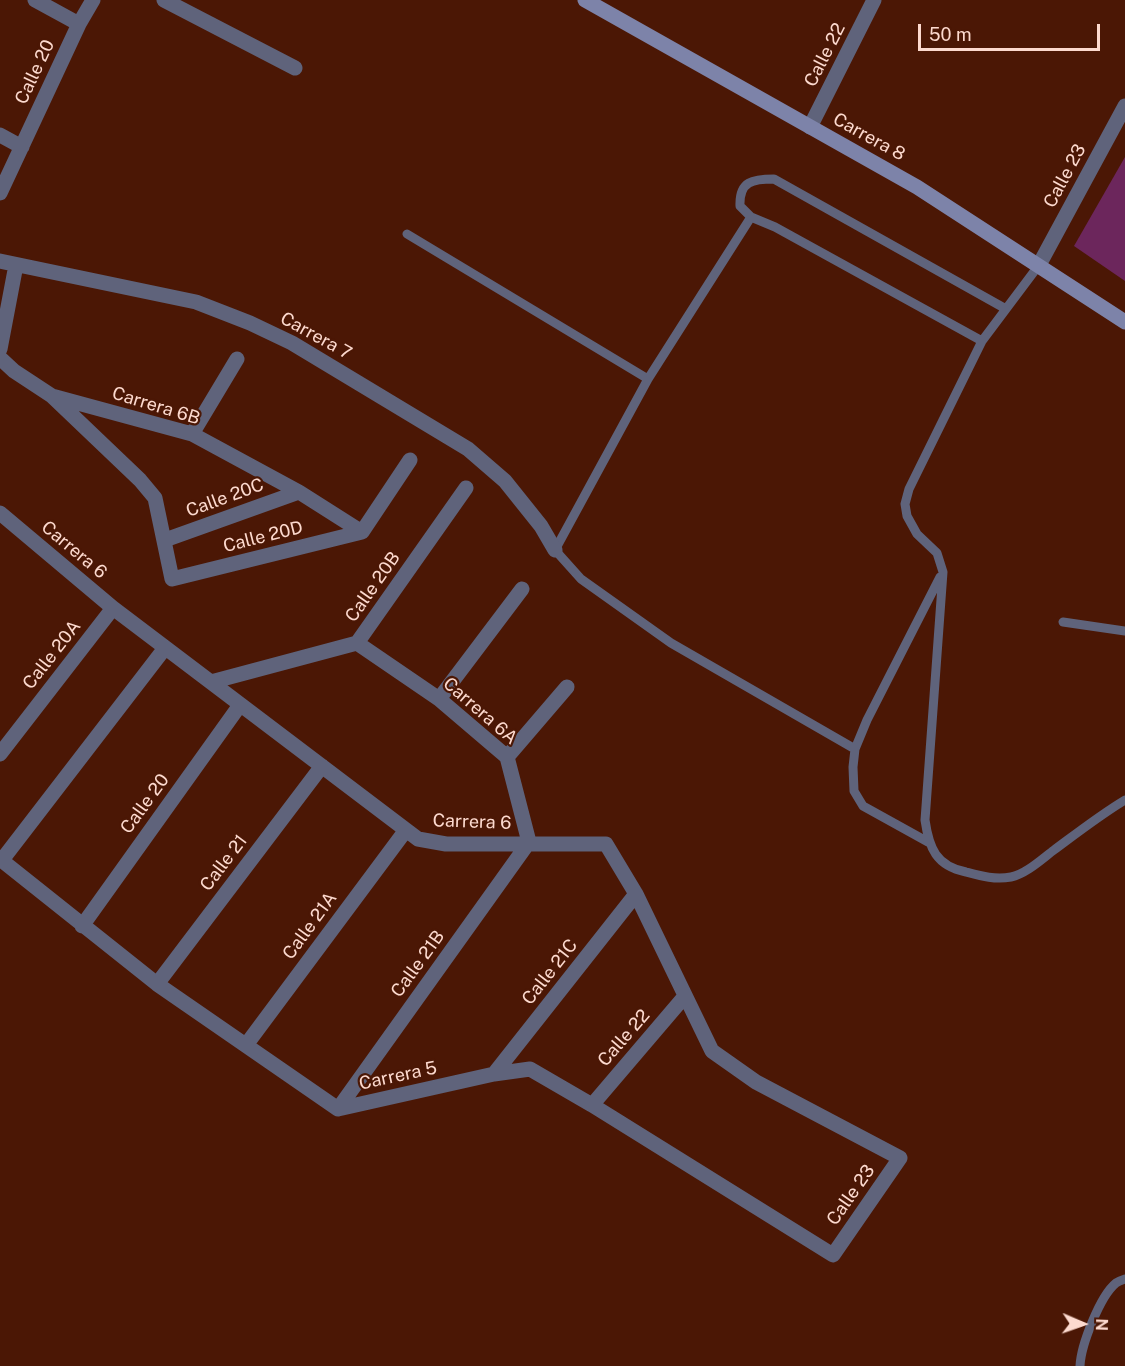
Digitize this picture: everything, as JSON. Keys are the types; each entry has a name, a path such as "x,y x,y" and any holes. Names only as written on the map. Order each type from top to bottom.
{"main road":[{"name":"Carrera 8","path":"585,0 917,187 1125,322"}],"street":[{"path":"35,0 79,24"},
{"name":"Calle 20","path":"0,194 79,24 93,0"},
{"path":"164,0 296,68"},
{"name":"Calle 22","path":"810,127 874,0"},
{"name":"Calle 23","path":"1039,265 1125,106"},
{"path":"0,135 22,147"},
{"name":"Carrera 7","path":"0,261 196,302 250,323 292,343 468,449 505,481 541,526 555,550"},
{"path":"0,349 16,265"},
{"name":"Carrera 6B","path":"0,357 14,371 52,396 192,434 299,492 362,532"},
{"path":"192,434 237,359"},
{"path":"52,396 140,480 155,498 165,540"},
{"path":"362,532 410,460"},
{"name":"Calle 20B","path":"211,682 357,643 466,488"},
{"name":"Calle 20C","path":"165,540 299,492"},
{"name":"Carrera 6","path":"0,513 113,608 418,839 446,844 606,844 636,894 712,1051 756,1082 900,1158"},
{"name":"Calle 20D","path":"165,540 172,579 362,532"},
{"path":"439,699 522,589"},
{"name":"Calle 20A","path":"0,754 113,608"},
{"name":"Carrera 6A","path":"357,643 439,699 507,757 530,843"},
{"path":"165,648 1,859 82,926 158,984 338,1109"},
{"path":"507,757 567,687"},
{"name":"Calle 20","path":"82,926 240,705"},
{"name":"Calle 21","path":"158,984 322,766"},
{"name":"Calle 21A","path":"246,1045 406,830"},
{"name":"Calle 21B","path":"338,1109 530,843"},
{"name":"Calle 21C","path":"494,1074 636,894"},
{"name":"Calle 22","path":"592,1105 685,996"},
{"name":"Carrera 5","path":"338,1109 494,1074 530,1069 833,1255"},
{"name":"Calle 23","path":"833,1255 900,1158"}],"lane":[{"path":"982,341 775,227 750,217 740,206 740,196 745,186 757,179 774,179 1006,309"},
{"path":"750,217 648,379 555,550 581,579 671,642 855,749"},
{"path":"406,234 648,379"},
{"path":"1039,265 982,341 909,489 905,504 907,516 916,534 937,553 943,572 925,820 928,842 938,859 954,870 995,879 1014,876 1125,800"},
{"path":"928,842 863,806 854,791 855,749 867,720 943,572"},
{"path":"1063,621 1125,631"},
{"path":"1080,1366 1085,1340 1098,1308 1116,1283 1125,1279"}],"shaded area":[{"path":"1125,157 1125,281 1074,246"}]}
